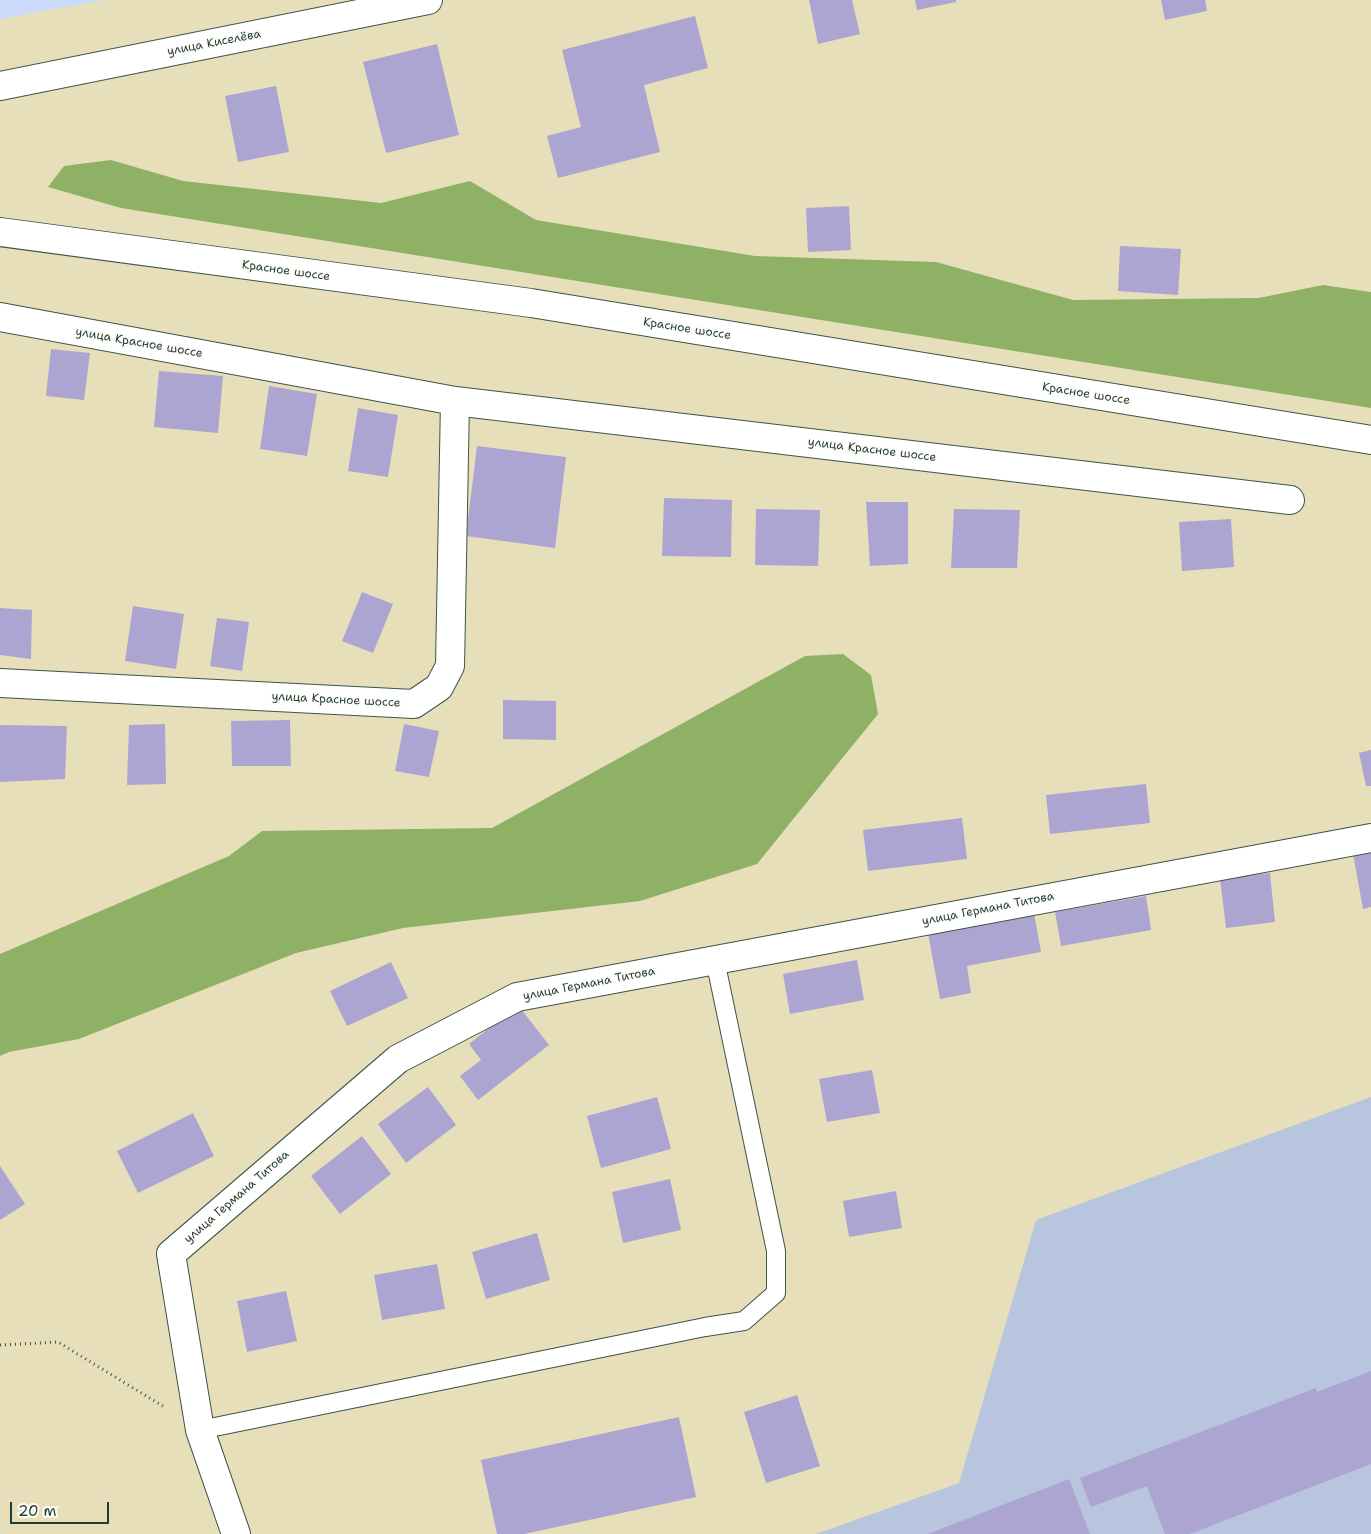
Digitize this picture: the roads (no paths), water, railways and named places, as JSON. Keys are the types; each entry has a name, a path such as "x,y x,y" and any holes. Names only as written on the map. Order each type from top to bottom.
{"street":[{"name":"улица Киселёва","path":"0,86 428,0"},
{"name":"Красное шоссе","path":"0,232 531,303 1371,440"},
{"name":"улица Красное шоссе","path":"0,317 455,401 1290,500"},
{"name":"улица Красное шоссе","path":"0,683 414,704 439,687 450,666 455,401"},
{"name":"улица Германа Титова","path":"236,1534 200,1430 171,1254 398,1060 517,997 1371,838"}],"lane":[{"path":"200,1430 705,1327 744,1321 776,1293 776,1251 715,960"}]}
